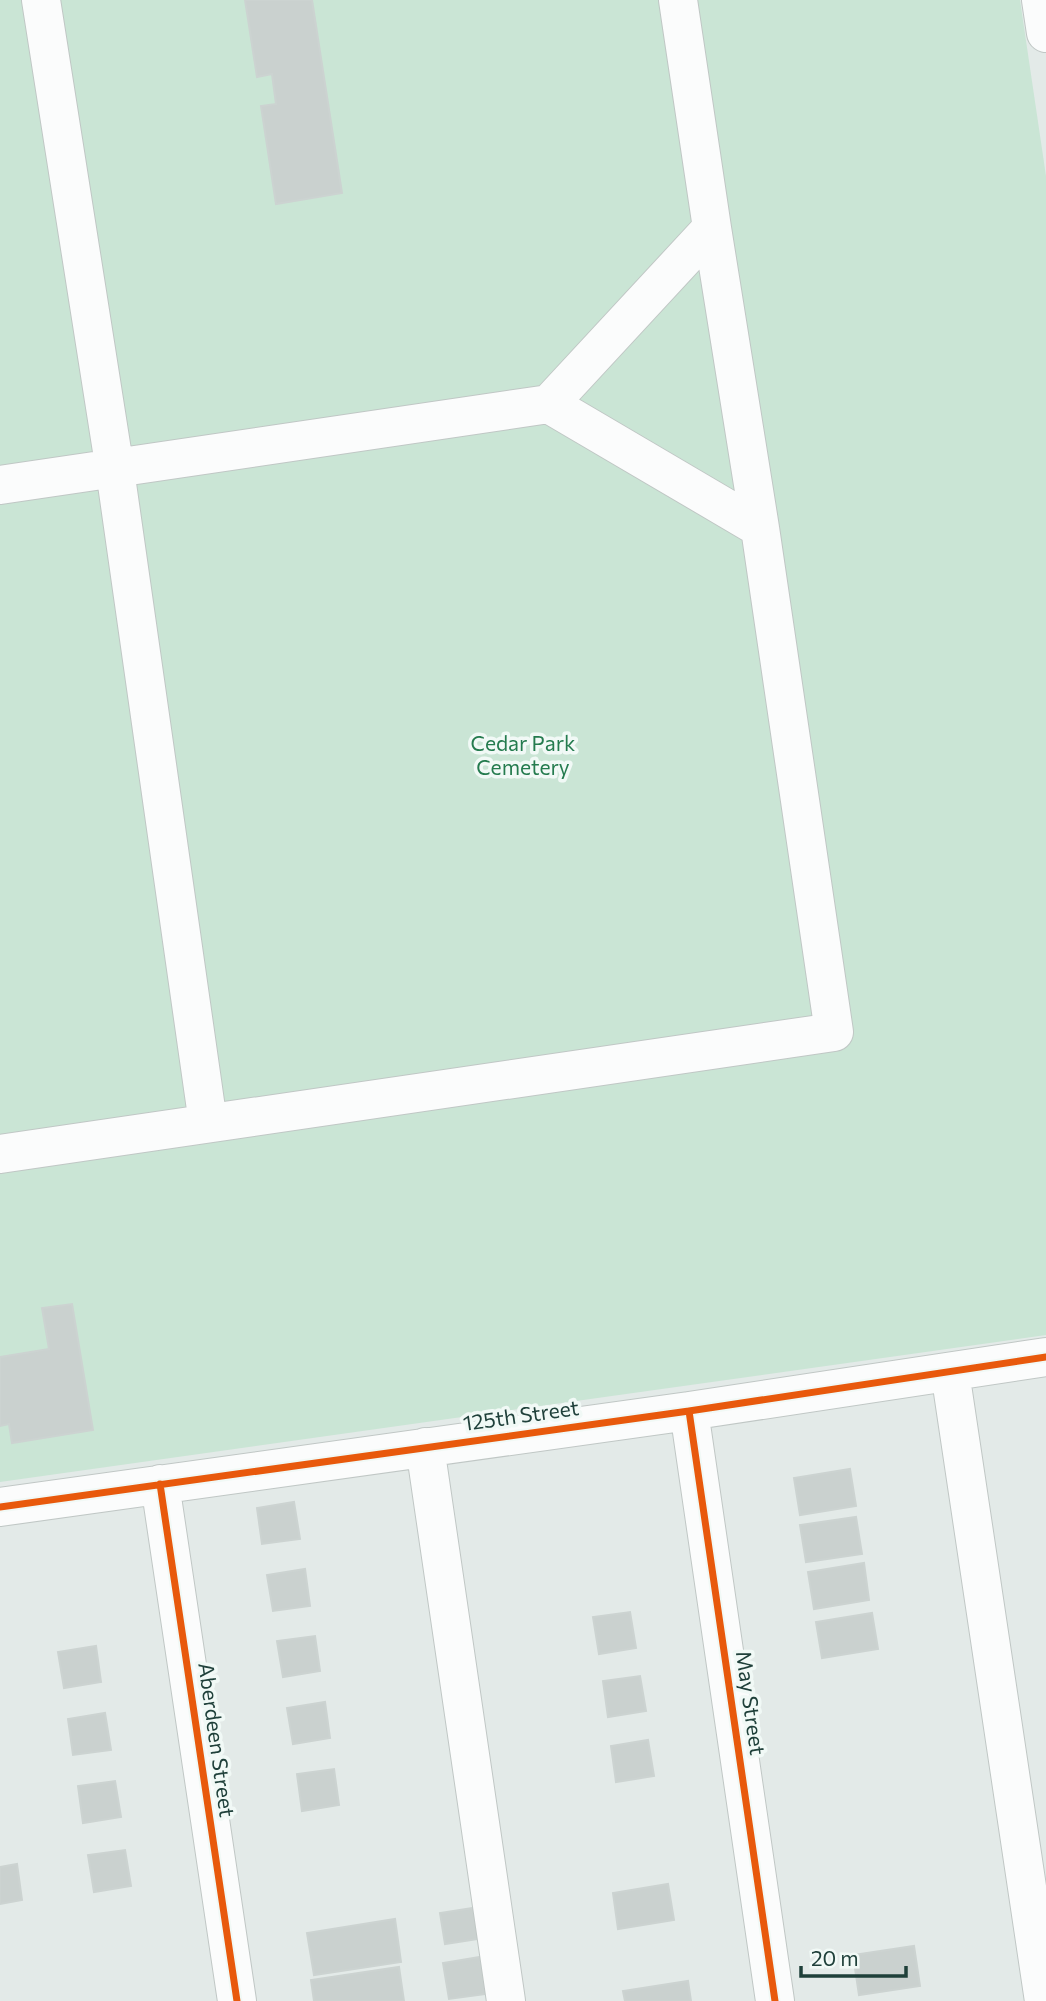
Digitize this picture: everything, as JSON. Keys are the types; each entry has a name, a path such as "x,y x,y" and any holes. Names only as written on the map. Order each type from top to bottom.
{"street":[{"path":"41,0 115,470 208,1123"},
{"path":"0,1154 834,1032 760,528 678,0"},
{"path":"1041,0 1046,33"},
{"path":"0,485 549,404 712,228"},
{"path":"549,404 760,528"},
{"name":"125th Street","path":"0,1507 690,1411 1046,1357"},
{"path":"950,1372 1044,2001"},
{"name":"May Street","path":"690,1411 775,2001"},
{"path":"425,1447 506,2001"},
{"name":"Aberdeen Street","path":"160,1484 237,2001"}],"green space":[{"name":"Cedar Park Cemetery","path":"0,0 1020,0 1046,176 1046,1335 0,1482"}],"building":[{"path":"245,0 312,0 342,193 276,204 261,106 276,104 272,74 257,77"},
{"path":"72,1304 93,1430 12,1443 9,1424 0,1426 0,1357 49,1349 42,1308"},
{"path":"850,1469 856,1506 800,1515 794,1478"},
{"path":"294,1502 300,1539 262,1544 257,1508"},
{"path":"856,1517 862,1554 806,1562 800,1525"},
{"path":"864,1563 869,1600 814,1609 808,1572"},
{"path":"305,1569 310,1606 273,1611 267,1575"},
{"path":"630,1612 636,1648 599,1654 593,1617"},
{"path":"872,1613 878,1649 822,1658 816,1622"},
{"path":"315,1636 320,1671 283,1677 277,1641"},
{"path":"96,1646 101,1682 64,1688 58,1652"},
{"path":"640,1676 646,1711 608,1717 603,1681"},
{"path":"325,1702 330,1738 293,1744 287,1708"},
{"path":"105,1713 111,1750 73,1755 68,1719"},
{"path":"648,1740 654,1776 616,1782 611,1746"},
{"path":"334,1769 339,1805 302,1811 297,1774"},
{"path":"115,1781 121,1817 83,1823 78,1786"},
{"path":"125,1850 131,1886 94,1892 88,1855"},
{"path":"17,1864 22,1900 0,1904 0,1867"},
{"path":"668,1884 674,1920 618,1929 613,1893"},
{"path":"473,1908 478,1939 445,1944 440,1913"},
{"path":"395,1919 401,1962 314,1975 307,1933"},
{"path":"914,1946 920,1986 859,1995 853,1955"},
{"path":"480,1957 486,1994 449,1999 443,1963"},
{"path":"399,1967 404,2001 314,2001 311,1980"},
{"path":"688,1981 691,2001 625,2001 623,1991"}],"cycle path":[{"path":"0,1507 689,1411 1046,1357"},
{"path":"689,1411 775,2001"},
{"path":"160,1484 237,2001"}]}
